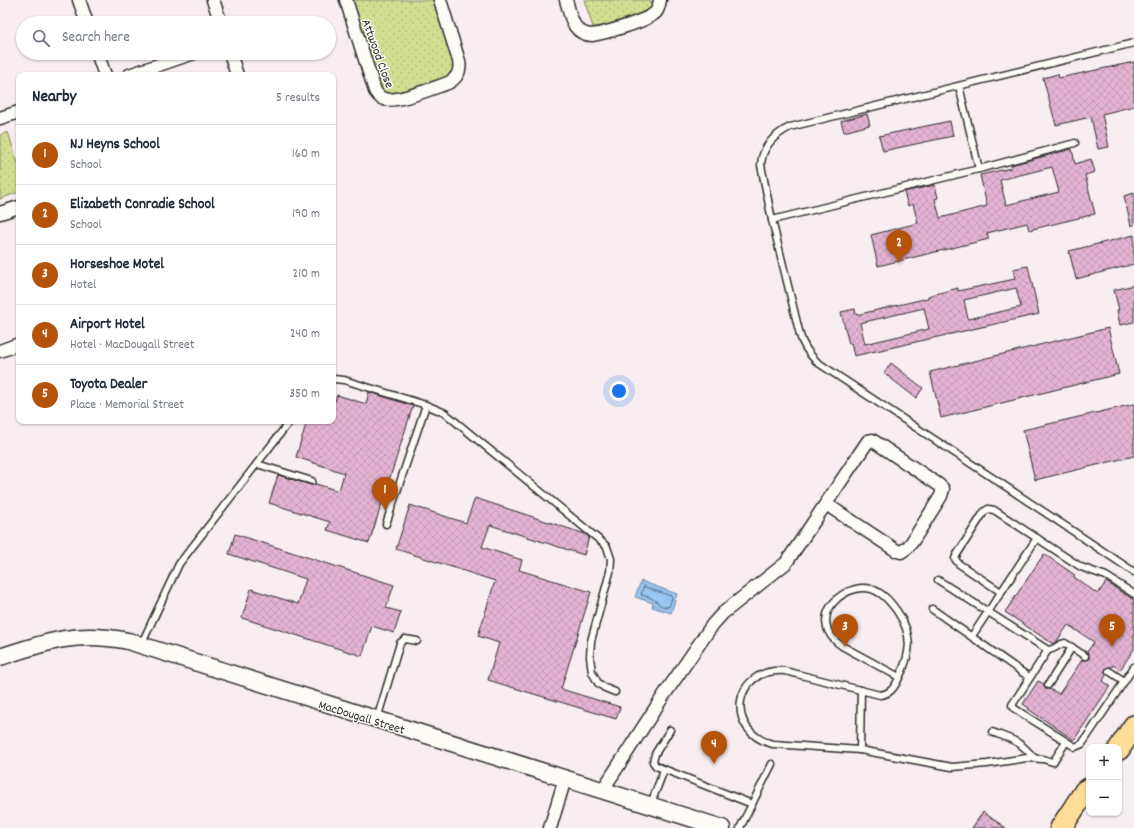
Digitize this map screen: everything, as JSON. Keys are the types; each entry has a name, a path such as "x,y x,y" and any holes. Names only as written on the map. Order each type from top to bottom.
{"highway":[{"path":"1122,744 1134,726"},
{"path":"1060,828 1086,790"},
{"path":"1072,828 1086,807"}],"street":[{"path":"79,0 85,16"},
{"path":"213,0 219,16"},
{"name":"Attwood Close","path":"346,0 375,91 382,99 390,100 400,99 448,83 458,74 460,67 459,61 440,0"},
{"path":"566,0 573,24 576,29 583,34 592,35 645,19 655,12 660,0"},
{"path":"100,60 104,72"},
{"path":"138,72 173,60"},
{"path":"232,60 236,72"},
{"path":"0,118 16,113"},
{"path":"0,213 16,209"},
{"path":"0,351 16,345"},
{"path":"602,791 664,695 713,624 723,613 786,563 866,443 870,440 875,442 943,489 941,496 912,542 901,552 897,551 826,504"},
{"name":"MacDougall Street","path":"0,657 50,641 76,637 109,638 140,645 722,828"},
{"path":"550,828 565,779"}],"lane":[{"path":"1134,44 790,127 780,132 770,141 762,157 762,174 802,343 817,362 1134,572"},
{"path":"959,86 979,169"},
{"path":"772,220 979,169 1075,143"},
{"path":"336,379 344,380 426,405 445,413 598,538 606,547 611,559 610,572 591,641 590,657 592,672 596,681 600,686 615,692"},
{"path":"386,524 426,405"},
{"path":"140,645 179,564 288,424"},
{"path":"257,464 312,481"},
{"path":"1001,592 959,564 955,559 984,512 988,509 994,510 1081,567 1106,576 1134,594"},
{"path":"972,636 1037,538"},
{"path":"938,580 1048,650"},
{"path":"899,677 842,646 832,637 826,626 826,618 830,607 839,597 852,591 865,589 878,592 890,601 904,622 909,634 910,642 908,655 899,677 893,689 888,693 880,695 778,670 764,673 752,680 744,689 741,703 742,717 753,736 773,744 860,750 952,767 1034,758 1053,762 1066,742"},
{"path":"932,609 1029,677"},
{"path":"376,720 400,643 405,639 417,641"},
{"path":"1085,656 1063,643 1053,649 1048,650 1012,702 1012,706 1075,747 1082,744 1134,667"},
{"path":"1048,685 1072,647"},
{"path":"1109,671 1124,681"},
{"path":"860,750 861,690"},
{"path":"670,730 655,754 653,760 656,766 752,804"},
{"path":"992,732 1017,741 1026,748 1034,758"},
{"path":"740,828 772,764"},
{"path":"650,806 664,770"}],"green space":[{"path":"352,0 434,0 455,65 452,72 442,79 393,95 385,94 382,90"},
{"path":"584,0 650,0 653,8 594,30"},
{"path":"8,132 16,157 16,193 0,199 0,135"}],"water":[{"path":"641,581 677,594 671,613 652,607 653,603 635,597"}],"building":[{"path":"1134,62 1134,106 1102,114 1109,147 1098,149 1091,117 1056,125 1043,78 1058,74 1059,78"},
{"path":"867,114 870,125 844,132 841,121"},
{"path":"950,121 953,136 883,151 879,136"},
{"path":"1072,149 1075,164 1091,159 1095,172 1085,175 1095,214 1029,230 1027,223 987,233 989,239 878,266 871,235 918,223 913,204 908,206 904,192 935,185 938,198 935,199 940,218 987,206 980,175 1011,168 1011,165","holes":["1052,167 1059,192 1006,205 1000,180"]},
{"path":"1134,193 1134,225 1131,226 1124,196"},
{"path":"1134,235 1134,264 1076,279 1069,251"},
{"path":"1028,266 1039,314 854,356 851,343 849,344 841,312 855,309 856,315 928,298 928,296 958,288 958,291 1015,279 1013,269","holes":["1016,288 1021,307 968,319 964,300","924,308 929,329 865,344 860,323"]},
{"path":"1134,285 1134,322 1120,325 1117,310 1119,310 1114,290"},
{"path":"1108,328 1119,374 941,418 930,372"},
{"path":"891,363 923,388 916,398 884,373"},
{"path":"369,392 413,406 369,543 327,530 330,522 269,503 278,475 311,485 316,484 339,491 344,473 296,457 306,424 336,424 337,395 366,404"},
{"path":"1134,404 1134,456 1035,480 1023,430"},
{"path":"475,498 585,534 589,537 584,555 490,525 482,547 522,560 519,570 591,592 561,689 620,707 616,719 488,680 499,643 478,636 495,581 396,549 410,505 466,523"},
{"path":"235,534 394,585 386,608 401,612 394,633 372,626 362,656 242,618 251,589 298,604 306,579 229,554"},
{"path":"1044,554 1075,575 1074,577 1098,594 1106,582 1134,600 1134,649 1120,670 1113,665 1112,667 1106,668 1106,675 1103,681 1110,686 1074,740 1028,709 1029,708 1023,704 1038,681 1044,684 1045,689 1050,689 1059,694 1082,660 1089,659 1087,652 1094,642 1068,625 1057,641 1053,644 1005,612"},
{"path":"983,812 993,819 1006,828 972,828"}],"place":[{"name":"Elizabeth Conradie School","path":"899,263"},
{"name":"NJ Heyns School","path":"385,510"},
{"name":"Horseshoe Motel","path":"845,647"},
{"name":"Toyota Dealer","path":"1112,647"},
{"name":"Airport Hotel","path":"714,764"}]}
